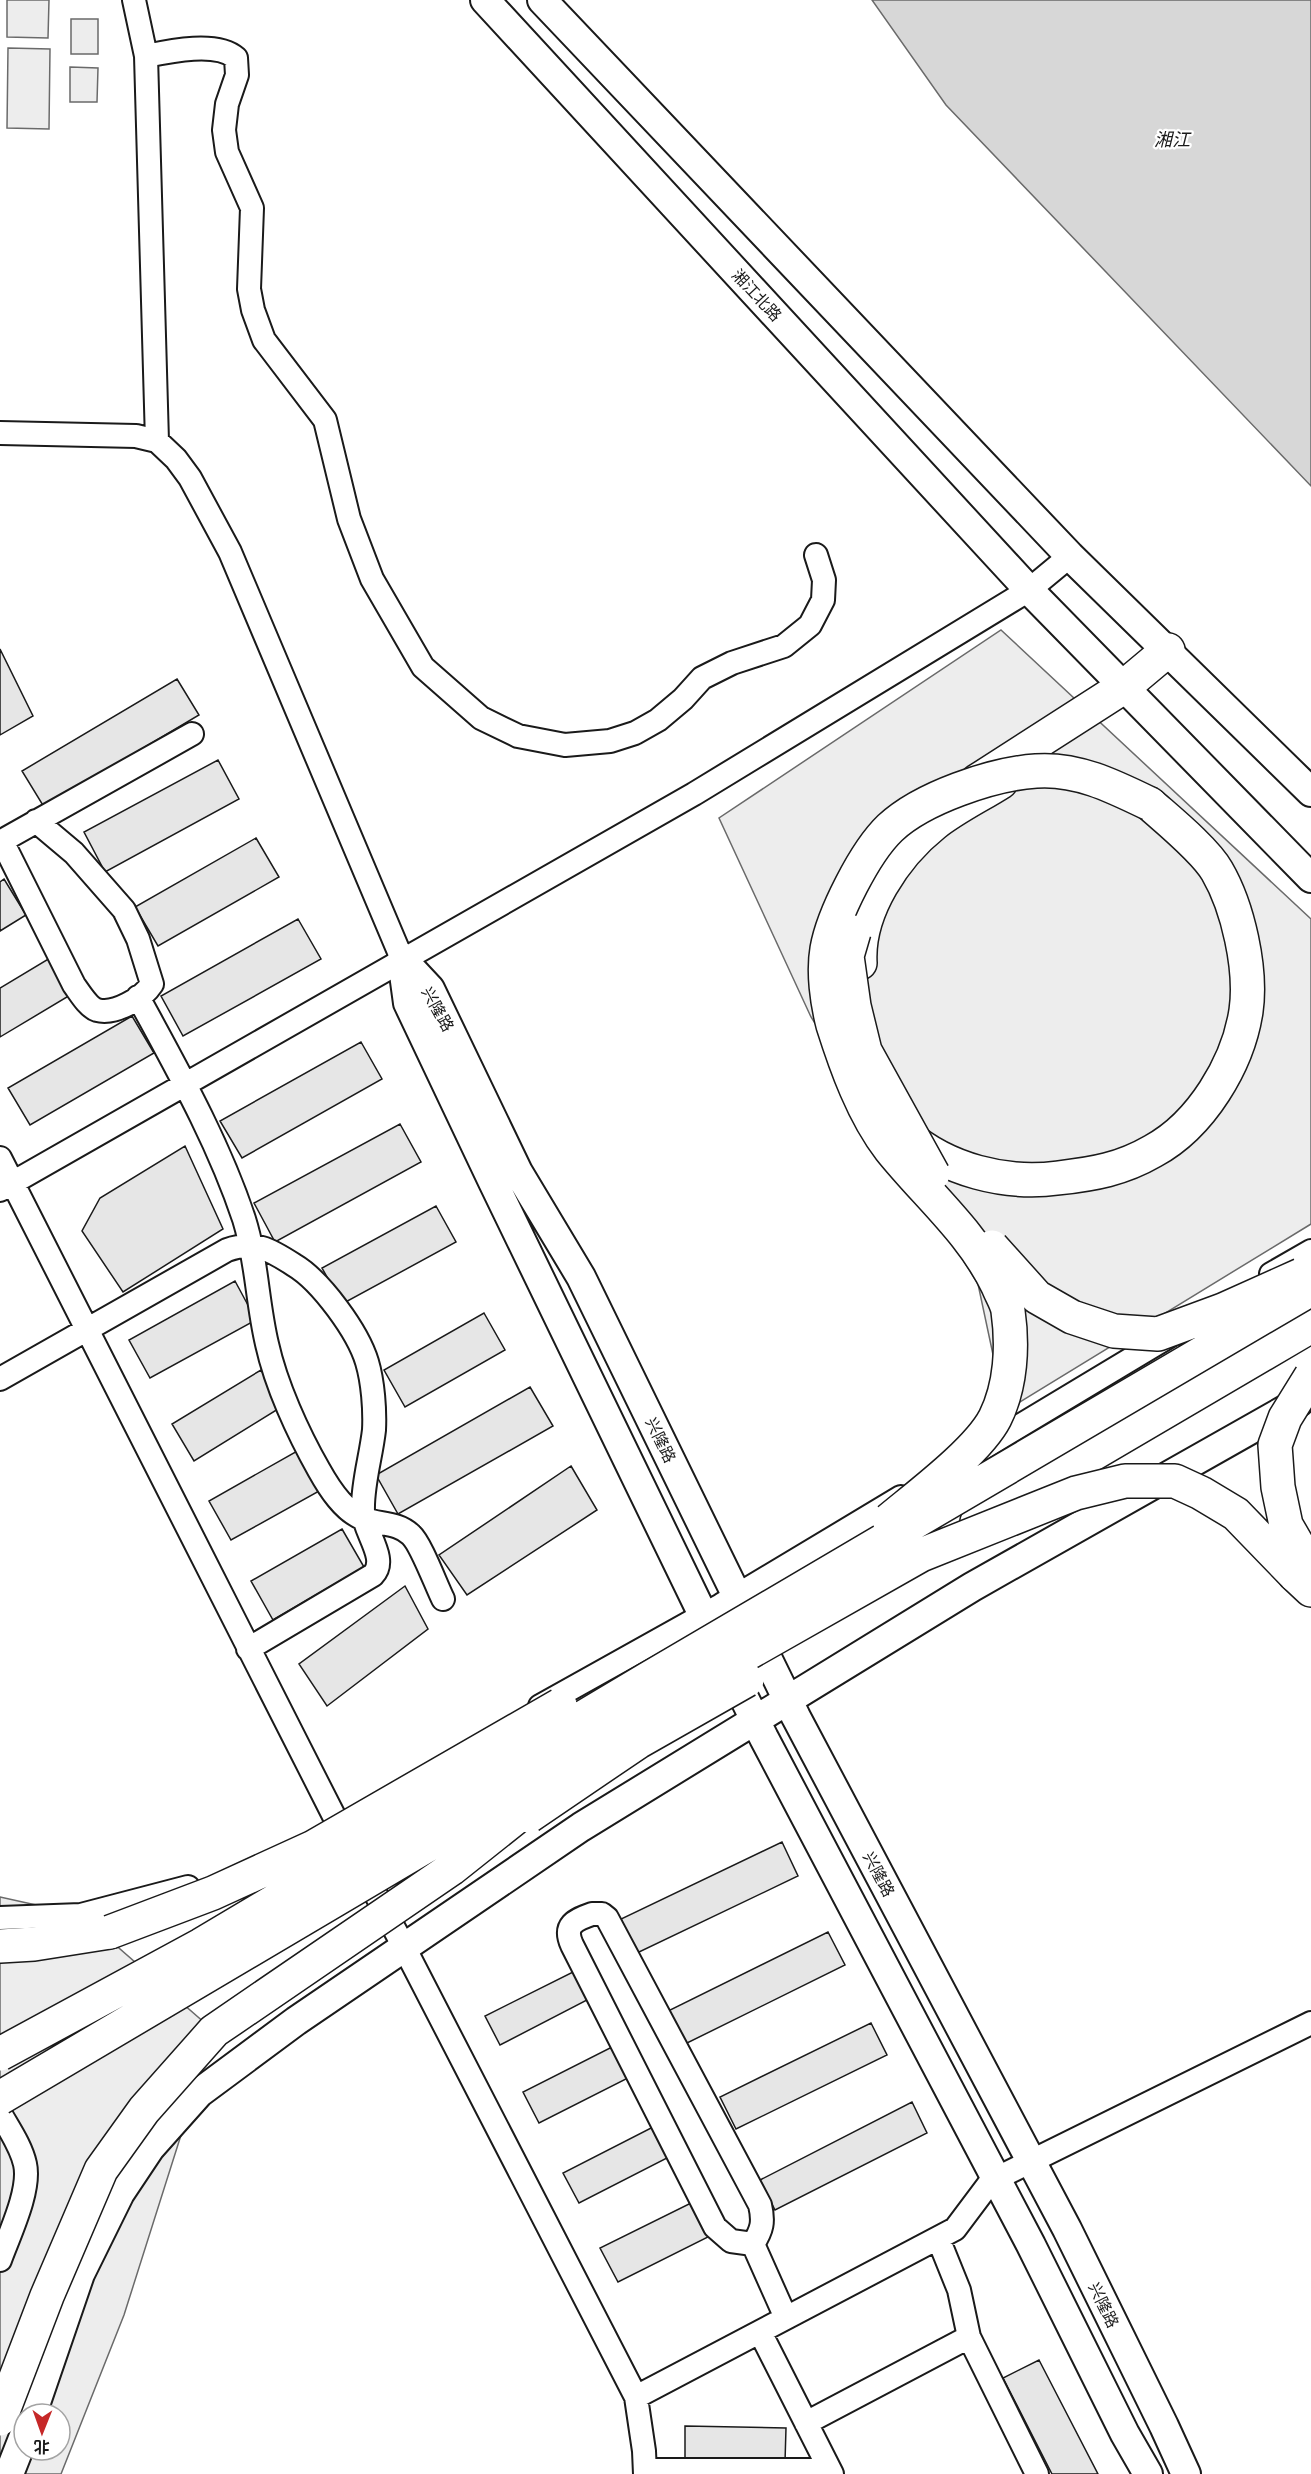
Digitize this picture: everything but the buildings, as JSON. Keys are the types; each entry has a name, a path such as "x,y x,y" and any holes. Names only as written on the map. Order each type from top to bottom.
{"highway":[{"path":"810,1584 905,1507 975,1446 995,1418 1010,1370 1008,1308 987,1264 929,1191 889,1147 863,1104 833,1023 826,988 827,949 839,912 856,874 890,828 926,804 965,786 1002,775 1037,771 1073,773 1106,782 1150,804 1216,869 1238,926 1246,969 1246,1011 1234,1053 1197,1114 1178,1134 1155,1151 1102,1173 1036,1181 994,1177 954,1164 907,1136 884,1106 849,1044 840,1008 836,955 843,929 863,880 883,853 926,821 1133,694 1173,655"},
{"path":"926,821 909,846 886,879 866,917 859,957 862,1015 871,1055 892,1092 920,1120 970,1152 995,1162 1037,1169 1088,1165 1126,1150 1166,1125 1196,1097 1220,1061 1231,1023 1236,974 1232,950 1214,891 1193,860 1139,812 1085,790 1033,787 981,796 931,819 902,842 878,872 862,903 847,956 854,1006 865,1051 929,1169 1013,1272 1037,1297 1072,1317 1114,1331 1158,1334 1223,1310 1311,1271"},
{"path":"0,2098 465,1823 810,1584 1311,1289"},
{"path":"0,1946 34,1944 110,1932 213,1893 653,1691 921,1555 1311,1326"},
{"path":"1311,1376 1285,1418 1275,1445 1278,1487 1286,1525 1311,1568"},
{"path":"921,1555 1076,1493 1125,1480 1175,1481 1201,1493 1236,1514 1311,1590"},
{"path":"0,2419 46,2296 101,2170 144,2110 214,2031 638,1742 993,1538 1043,1506"},
{"path":"310,1849 905,1507"},
{"path":"451,1869 653,1691"},
{"path":"0,2054 201,1945 653,1691"}],"main road":[{"name":"湘江北路","path":"485,0 1029,590 1311,878"},
{"path":"542,0 1070,556 1311,792"},
{"name":"兴隆路","path":"402,959 430,988 518,1172 581,1277 788,1700 1031,2162 1186,2474"},
{"name":"兴隆路","path":"402,959 408,1002 703,1615 755,1720 1125,2434 1148,2474"},
{"path":"36,2402 80,2274 120,2193 150,2148 199,2093 296,2021 581,1827 972,1587 1311,1395"}],"street":[{"path":"134,0 147,56 157,441"},
{"path":"147,56 178,50 213,50 230,54 236,58 237,75 227,104 224,130 227,152 252,208 249,289 264,340 325,420 349,519 372,579 423,667 481,718 518,736 565,745 610,741 635,733 658,720 683,699 702,678 732,663 784,646 810,625 823,600 824,580 816,555"},
{"path":"0,433 136,436 157,441 176,459 190,478 230,552 402,959"},
{"path":"6,1186 694,794 1029,590 1070,556"},
{"path":"36,822 74,852 124,910 138,939 152,984 147,992 138,998 111,1010 96,1010 87,1001 74,985 1,842 36,822 192,734"},
{"path":"138,998 185,1083 227,1176 251,1245 256,1272 257,1296 276,1378 319,1470 338,1498 363,1519 395,1525 413,1537 443,1599"},
{"path":"0,1158 6,1186 88,1329 248,1649 636,2397 641,2423 645,2472 831,2472 760,2331"},
{"path":"0,1379 227,1250 241,1245 267,1249 305,1272 357,1339 367,1363 374,1428 362,1511 376,1550 377,1571 248,1649"},
{"path":"0,1918 81,1915 179,1891 335,1818 703,1615 1311,1251"},
{"path":"602,1914 607,1918 760,2205 764,2219 761,2231 753,2244 731,2241 715,2227 568,1936 569,1927 578,1918 602,1914"},
{"path":"636,2397 955,2229 994,2180 1311,2023"},
{"path":"0,2113 19,2147 26,2173 25,2187 0,2260"},
{"path":"938,2238 959,2290 969,2337 1037,2474"},
{"path":"753,2244 786,2318"},
{"path":"806,2423 969,2337"}],"shaded area":[{"path":"7,0 49,0 48,38 7,37"},
{"path":"71,19 98,19 98,54 71,54"},
{"path":"8,48 50,49 49,129 7,128"},
{"path":"70,67 98,68 97,102 70,102"},
{"path":"1001,630 1311,919 1311,1224 1005,1411 978,1284 811,1017 719,818"},
{"path":"0,1897 81,1915 214,2031 124,2315 72,2446 72,2402 12,2402 12,2462 66,2462 61,2474 0,2474"}],"water":[{"name":"湘江","path":"872,0 1311,0 1311,486 946,105"}]}
